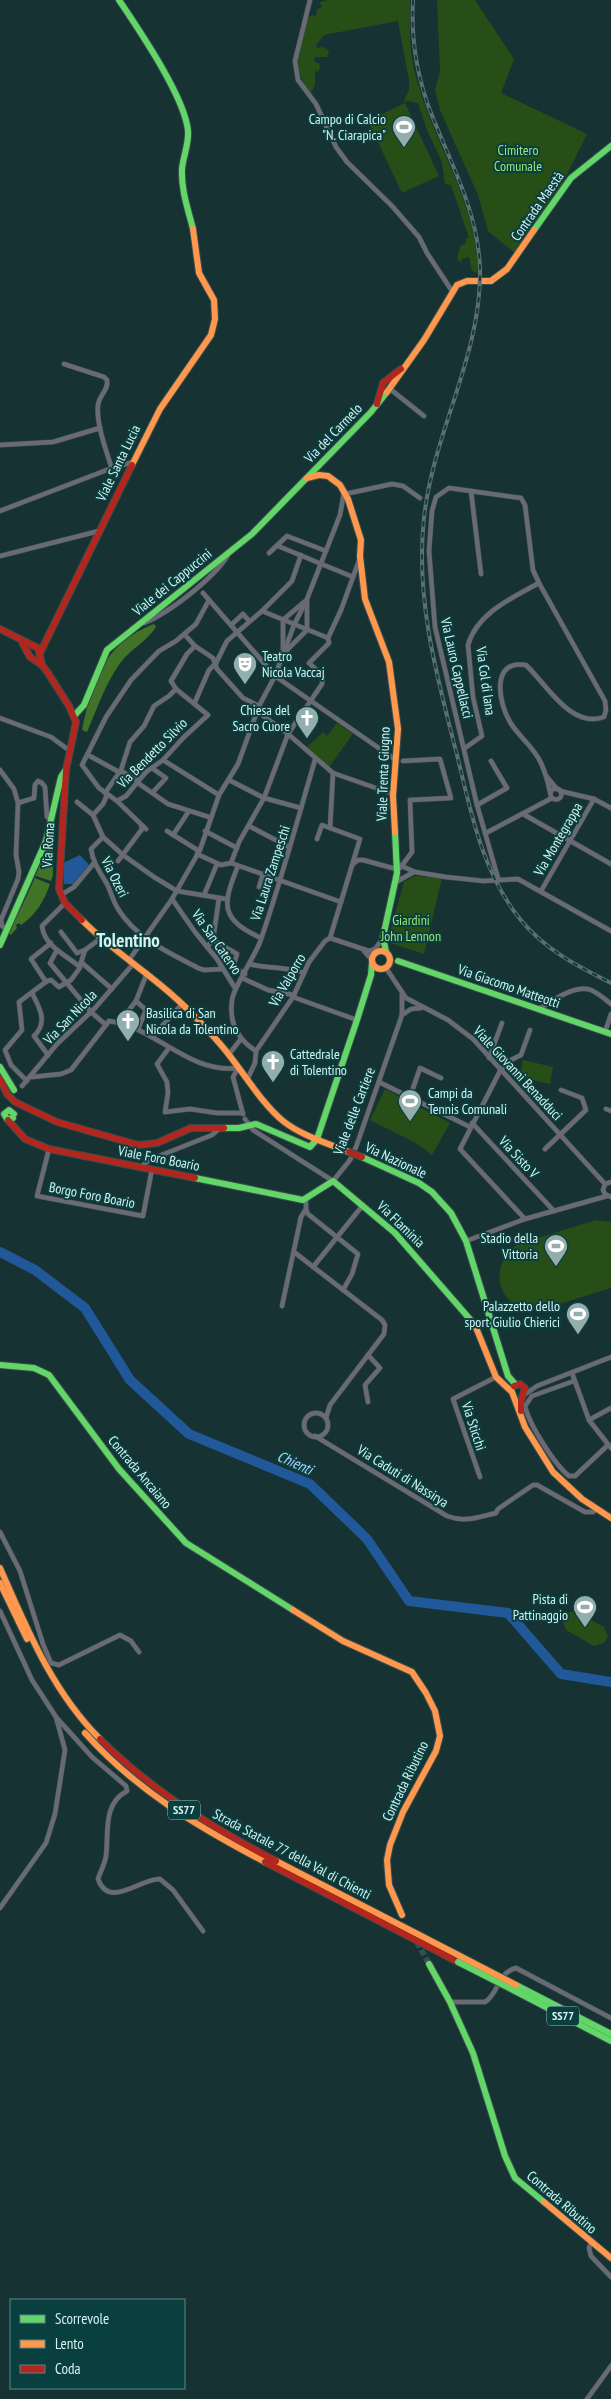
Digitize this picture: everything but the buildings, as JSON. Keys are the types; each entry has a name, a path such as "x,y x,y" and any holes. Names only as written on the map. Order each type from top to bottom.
{"main road":[{"name":"Viale Santa Lucia","path":"35,652 44,642 163,403 211,335 215,319 214,300 200,273 194,248 194,232 182,187 182,167 188,133 184,112 120,0"},
{"name":"Contrada Maestà","path":"452,291 463,281 486,281 496,278 507,269 571,178 611,146"},
{"name":"Via del Carmelo","path":"306,479 390,389 404,366 424,340 452,291"},
{"name":"Via del Carmelo","path":"377,405 383,383 404,366"},
{"path":"306,479 325,475 323,461"},
{"name":"Viale Trenta Giugno","path":"325,475 334,479 344,493 361,540 360,556 365,599 389,662 398,729 399,761 393,794 396,882 382,940"},
{"name":"Viale dei Cappuccini","path":"74,716 83,710 100,660 107,650 229,554 252,534 306,479"},
{"path":"0,629 35,652 74,716"},
{"name":"Via Roma","path":"74,716 75,730 66,770 59,876 61,895 65,903 100,939 150,974 182,1004 229,1054"},
{"path":"0,945 39,858 51,820 61,777 66,770"},
{"path":"382,940 386,962"},
{"path":"0,1079 8,1095 57,1122 138,1145 157,1143 191,1128 220,1128 245,1118 309,1147 317,1139 371,975 372,961 377,952 386,962"},
{"path":"372,961 386,962"},
{"name":"Via Giacomo Matteotti","path":"386,962 398,961 608,1033"},
{"path":"371,975 386,962"},
{"name":"Via Nazionale","path":"229,1054 247,1080 283,1121 317,1139 419,1183 432,1192 452,1213 466,1241 508,1376 518,1391 521,1415 532,1438 553,1472 582,1499 611,1518"},
{"path":"0,1067 18,1088 20,1098 7,1116"},
{"path":"7,1116 9,1090 18,1088"},
{"path":"7,1116 27,1107"},
{"name":"Viale Foro Boario","path":"7,1116 28,1141 49,1150 306,1200"},
{"name":"Viale delle Cartiere","path":"306,1200 333,1181"},
{"name":"Via Flaminia","path":"333,1181 363,1205 411,1250 472,1320 481,1336 499,1380 518,1391"},
{"name":"Contrada Ancaiano","path":"0,1365 34,1368 49,1375 119,1469 178,1536 197,1551 271,1595"},
{"name":"Strada Statale 77 della Val di Chienti","path":"0,1568 48,1671 60,1690 106,1748 138,1777 186,1812 230,1837 458,1955 611,2041"},
{"name":"Strada Statale 77 della Val di Chienti","path":"0,1583 56,1694 103,1754 128,1777 169,1809 207,1832 458,1962 611,2034"},
{"name":"Contrada Ributino","path":"271,1595 343,1641 412,1672 426,1691 437,1720 440,1736 436,1751 391,1837 387,1852 387,1874 390,1889 402,1915"},
{"name":"Contrada Ributino","path":"429,1964 450,2002 473,2052 505,2156 515,2178 611,2258"}],"street":[{"path":"310,0 295,61 298,80 316,104 336,147 346,162 392,206 419,237 427,253 452,291"},
{"path":"64,364 104,377 107,380 108,387 98,406 100,428 112,468"},
{"path":"390,389 424,416"},
{"path":"0,445 53,442 100,428"},
{"path":"0,510 133,462"},
{"path":"344,493 392,484 403,486 420,498"},
{"name":"Via Lauro Cappellacci","path":"498,878 477,805 465,748 441,660 435,627 429,551 432,511 436,497 448,488 521,498 525,505 533,570 539,583"},
{"path":"471,491 481,574"},
{"name":"Via San Nicola","path":"18,1088 32,1077 48,1055 112,990 172,900 198,853 219,795 241,758 259,706 275,676 294,625 307,598 340,515 344,493"},
{"path":"0,556 99,531"},
{"path":"269,554 287,536 326,551"},
{"path":"278,546 353,577"},
{"path":"139,625 159,617 200,590 229,554"},
{"path":"195,646 187,654 171,681 176,688 195,702 208,670 216,663 227,641 236,631 262,611 292,581 302,555"},
{"path":"231,863 239,842 264,798 288,734 322,684 323,676 309,663 329,642 328,638 341,610 360,556"},
{"path":"539,583 600,690 605,701 606,710 604,717"},
{"name":"Via Col di lana","path":"465,748 482,736 473,696 468,645 470,637 490,612 539,583"},
{"path":"200,590 275,676 311,702 399,761 440,759 451,798 410,800 412,852 397,868"},
{"path":"283,654 283,620 307,598"},
{"path":"283,654 307,630 307,598"},
{"path":"146,829 117,801 106,794 82,765 106,717 138,672 159,651 185,635 196,624 209,600"},
{"path":"262,611 328,638"},
{"path":"231,625 243,614 250,621"},
{"path":"185,635 195,646 213,658 217,669 243,698 259,706"},
{"path":"552,798 540,761 510,722 503,704 500,677 505,669 518,664 526,665 568,710 588,720 604,717 611,719"},
{"path":"92,815 103,804 106,794 119,772 130,742 144,726 154,706 169,696 176,688"},
{"name":"Via Bendetto Silvio","path":"117,801 126,796 208,714 195,702"},
{"path":"258,712 288,734 315,760 333,773 393,794"},
{"path":"0,718 50,737 66,748"},
{"path":"88,755 119,772 123,772 168,804 210,817"},
{"path":"163,760 219,795"},
{"name":"Via Laura Zampeschi","path":"235,988 250,964 274,902 315,760"},
{"path":"477,805 507,788 491,761"},
{"path":"152,768 166,778 153,792"},
{"path":"0,770 14,789 18,803 16,855 19,872 18,879 1,920 2,926 6,929"},
{"path":"330,828 333,773"},
{"path":"546,776 559,792"},
{"path":"229,780 264,798 300,808"},
{"path":"18,803 34,798 35,785 38,781 42,783 45,787 47,817 51,820"},
{"path":"550,792 573,794 594,799 611,808"},
{"path":"486,833 552,798 557,800 559,792"},
{"name":"Via Montegrappa","path":"541,891 594,799"},
{"path":"77,802 92,815 102,836 123,855 177,891 226,899"},
{"path":"173,835 192,812"},
{"path":"523,814 611,864"},
{"path":"118,861 142,829 142,825"},
{"path":"317,839 322,825 360,839 330,938 363,950 375,949 382,940"},
{"path":"249,826 289,847"},
{"path":"205,830 237,848"},
{"path":"167,832 218,864 231,863 341,902"},
{"name":"Via Ozeri","path":"102,836 91,849 94,863 108,886 116,906 134,927 146,939 168,953 204,970 223,969"},
{"path":"353,864 358,860 363,860 414,872 484,881 498,878 518,879 611,931"},
{"path":"61,895 74,887 94,863"},
{"path":"204,895 218,864"},
{"path":"238,866 226,899 227,909 231,920 247,932 261,938"},
{"path":"396,882 414,872"},
{"path":"258,887 263,874"},
{"path":"207,947 213,940 219,898"},
{"name":"Via San Catervo","path":"172,900 235,988 232,1000 233,1021 241,1039"},
{"path":"65,903 42,926 43,933 56,950 81,965 112,990"},
{"path":"61,932 77,953 85,950 100,939"},
{"name":"Via Valporro","path":"247,1080 254,1063 256,1050 294,996 304,973 325,941 330,938"},
{"path":"213,940 237,954 233,968 268,990 294,996 357,1020"},
{"path":"46,982 31,959 51,943"},
{"path":"67,956 74,949"},
{"path":"56,950 50,963 91,1012 106,1025"},
{"path":"27,1081 11,1065 5,1050 22,1030 19,1002 46,982 51,980 59,987 71,980 81,965 85,950"},
{"path":"363,950 372,961"},
{"name":"Viale Giovanni Benadduci","path":"386,962 404,996 463,1031 560,1136 608,1183"},
{"path":"250,964 266,968 289,968 304,973"},
{"path":"119,1023 136,1001 150,974"},
{"path":"539,1009 573,991 583,989 591,991 611,1004"},
{"path":"32,993 38,1004 43,1022 41,1030 34,1036 48,1055"},
{"name":"Viale delle Cartiere","path":"333,1181 350,1160 402,1015 404,996"},
{"path":"136,1001 146,1010 138,1029"},
{"path":"152,1037 182,1004"},
{"path":"402,1015 410,1009 422,1008"},
{"path":"608,1033 611,1014"},
{"path":"32,1077 66,1073 106,1025 112,1021 138,1029 200,1064 230,1069 238,1068"},
{"path":"489,1058 502,1023"},
{"path":"525,1219 460,1149 500,1071 509,1061 520,1056 530,1030"},
{"path":"229,1054 241,1039 256,1050"},
{"path":"169,1048 157,1064 167,1082 166,1112 190,1109 245,1118 233,1075 238,1068"},
{"path":"410,1097 420,1068 441,1078"},
{"path":"379,1082 471,1125"},
{"path":"545,1150 584,1113 586,1107 579,1096 561,1090"},
{"name":"Via Flaminia","path":"245,1118 333,1181"},
{"name":"Via Sisto V","path":"471,1125 551,1210"},
{"path":"140,1167 149,1160 212,1135 220,1128"},
{"name":"Borgo Foro Boario","path":"49,1150 37,1196 143,1216 152,1169"},
{"path":"595,1198 608,1183"},
{"path":"466,1241 551,1210 609,1196 608,1183"},
{"path":"306,1200 308,1214 338,1236 358,1254 352,1274 343,1290"},
{"path":"313,1267 363,1205"},
{"path":"282,1306 301,1217 306,1209"},
{"path":"294,1252 382,1320 385,1325 384,1334 330,1405 326,1418 328,1425 325,1432 329,1444"},
{"path":"368,1355 380,1368 366,1385 368,1402"},
{"path":"518,1391 537,1386 611,1357"},
{"path":"572,1373 588,1420 610,1447 575,1476 568,1476 546,1449 526,1413 525,1406 532,1396 574,1381"},
{"name":"Via Sticchi","path":"480,1477 453,1399 499,1380"},
{"path":"518,1391 537,1386"},
{"path":"325,1432 315,1436 308,1433 304,1423 307,1417 330,1405"},
{"path":"588,1420 611,1408"},
{"path":"317,1413 326,1418"},
{"name":"Via Caduti di Nassirya","path":"315,1436 447,1516 456,1519 465,1521 496,1513 498,1509 532,1485 537,1485 585,1512 594,1512 596,1509"},
{"path":"0,1532 20,1571 43,1644 51,1663 58,1665 120,1635 131,1641 139,1652"},
{"path":"0,1611 32,1680 56,1717 92,1757 126,1786 126,1791 114,1801 111,1811 106,1830 107,1854 98,1879 99,1884 107,1890 118,1893 147,1880 160,1879 173,1890 203,1931"},
{"path":"0,1908 46,1843 55,1814 65,1750 56,1717"},
{"path":"450,2002 485,2002 493,1995 504,1974 508,1970 516,1968 611,2018"},
{"path":"591,2243 589,2248 592,2256 611,2277"},
{"path":"587,2399 611,2366"}],"green space":[{"path":"328,0 410,0 411,46 415,73 470,221 476,246 478,273 472,271 469,257 462,259 461,263 457,259 460,246 466,243 466,238 469,238 451,185 445,184 442,162 427,130 418,103 407,101 403,103 409,90 409,81 398,21 324,35 316,45 317,48 324,47 329,51 327,57 315,57 314,61 321,65 318,72 315,70 315,85 310,94 304,85 298,66 301,37 308,17 316,16 317,9 322,7 320,2"},
{"name":"Cimitero Comunale","path":"437,0 475,0 514,59 501,93 587,134 560,189 515,253 488,231 478,195 440,110 435,90 440,71"},
{"name":"Campo di Calcio \"N. Ciarapica\"","path":"405,103 439,176 402,193 368,121"},
{"path":"154,624 156,627 152,632 121,662 102,696 87,732 82,730 90,695 103,666 123,642 137,632"},
{"path":"337,723 353,734 329,767 306,748 323,732 327,736"},
{"path":"53,822 53,875 51,881 36,876 35,878 50,884 35,912 21,925 19,923 16,925 17,928 11,935 8,933 34,879 45,851"},
{"name":"Giardini John Lennon","path":"415,876 442,878 424,954 387,942 404,882"},
{"path":"523,1060 553,1067 550,1084 519,1077"},
{"name":"Campi da Tennis Comunali","path":"385,1089 450,1123 432,1155 416,1143 370,1120"},
{"name":"Stadio della Vittoria","path":"596,1220 611,1222 611,1288 540,1310 526,1309 514,1304 506,1296 499,1276 502,1264 508,1254 518,1244"},
{"name":"Pista di Pattinaggio","path":"569,1612 576,1612 604,1627 608,1636 604,1643 594,1646 566,1630 562,1620"}],"water":[{"path":"80,855 89,865 73,884 64,884 63,863"}],"waterway":[{"name":"Chienti","path":"0,1252 35,1270 85,1308 130,1380 189,1434 310,1484 367,1539 409,1601 508,1613 561,1674 611,1682"}],"tunnel":[{"path":"417,1942 429,1964"}],"railway":[{"path":"413,0 414,40 420,79 428,105 468,205 474,225 480,268 479,300 473,332 466,363 437,455 429,486 424,518 422,548 425,608 435,667 473,820 496,882 507,901 529,930 562,956 611,983"}],"traffic: fast":[{"path":"119,0 160,64 179,100 185,117 188,136 182,177 185,199 193,229"},
{"path":"534,230 571,178 611,146"},
{"path":"74,716 84,705 107,650 252,534 371,412 387,392"},
{"path":"0,945 46,841 61,777 65,771"},
{"path":"386,952 383,937 397,873 395,832"},
{"path":"398,961 611,1034"},
{"path":"224,1128 239,1128 256,1124 310,1147 317,1139 357,1020 371,975 372,963"},
{"path":"0,1067 14,1090"},
{"path":"13,1118 7,1119 4,1114 9,1110 14,1114"},
{"path":"362,1157 419,1183 432,1192 451,1213 466,1241 508,1376 516,1385"},
{"path":"195,1178 303,1200 333,1181 395,1233 475,1325"},
{"path":"0,1365 34,1368 49,1375 119,1469 186,1543 293,1610"},
{"path":"458,1962 515,1991"},
{"path":"429,1964 450,2002 473,2053 505,2156 515,2178 544,2202"},
{"path":"516,1985 611,2034"},
{"path":"515,1991 611,2041"}],"traffic: slow":[{"path":"132,465 160,409 211,335 215,319 214,300 199,273 193,229"},
{"path":"387,392 424,340 457,285 467,281 491,281 507,269 534,230"},
{"path":"307,478 319,475 328,476 340,485 348,499 361,540 360,556 365,599 389,662 398,729 393,796 395,832"},
{"path":"82,920 106,942 169,992 191,1013 221,1045 266,1104 283,1121 306,1135 349,1152"},
{"path":"381,951 389,956 390,960 385,968 381,969 373,964 372,960 377,952 381,951"},
{"path":"475,1325 496,1377 512,1392 525,1427 553,1472 582,1499 611,1518"},
{"path":"0,1568 31,1636 54,1680 68,1701 100,1739"},
{"path":"0,1583 27,1639"},
{"path":"293,1610 343,1641 412,1672 435,1711 440,1736 436,1751 403,1812 390,1845 387,1860 389,1885 402,1915"},
{"path":"85,1733 125,1772 169,1806 265,1862"},
{"path":"276,1861 458,1955"},
{"path":"458,1955 516,1985"},
{"path":"544,2202 611,2258"}],"traffic: jam":[{"path":"377,404 383,383 401,369"},
{"path":"40,653 132,465"},
{"path":"0,629 38,648 42,665"},
{"path":"22,642 30,657 42,665 48,673 69,706 76,722 66,770 59,889 65,903 82,920"},
{"path":"0,1079 7,1094 15,1102 57,1122 138,1145 157,1143 191,1128 224,1128"},
{"path":"8,1120 25,1139 49,1149 195,1178"},
{"path":"349,1152 362,1157"},
{"path":"514,1386 520,1384 525,1388 521,1401 521,1411"},
{"path":"100,1739 140,1775 183,1807 228,1835 276,1861"},
{"path":"265,1862 458,1962"}],"place":[{"name":"Campo di Calcio \"N. Ciarapica\"","path":"404,148"},
{"name":"Teatro Nicola Vaccaj","path":"245,685"},
{"name":"Chiesa del Sacro Cuore","path":"307,739"},
{"name":"Basilica di San Nicola da Tolentino","path":"128,1042"},
{"name":"Cattedrale di Tolentino","path":"273,1083"},
{"name":"Campi da Tennis Comunali","path":"410,1122"},
{"name":"Stadio della Vittoria","path":"556,1267"},
{"name":"Palazzetto dello sport Giulio Chierici","path":"578,1335"},
{"name":"Pista di Pattinaggio","path":"585,1628"}],"district":[{"name":"Tolentino","path":"128,940"}]}
